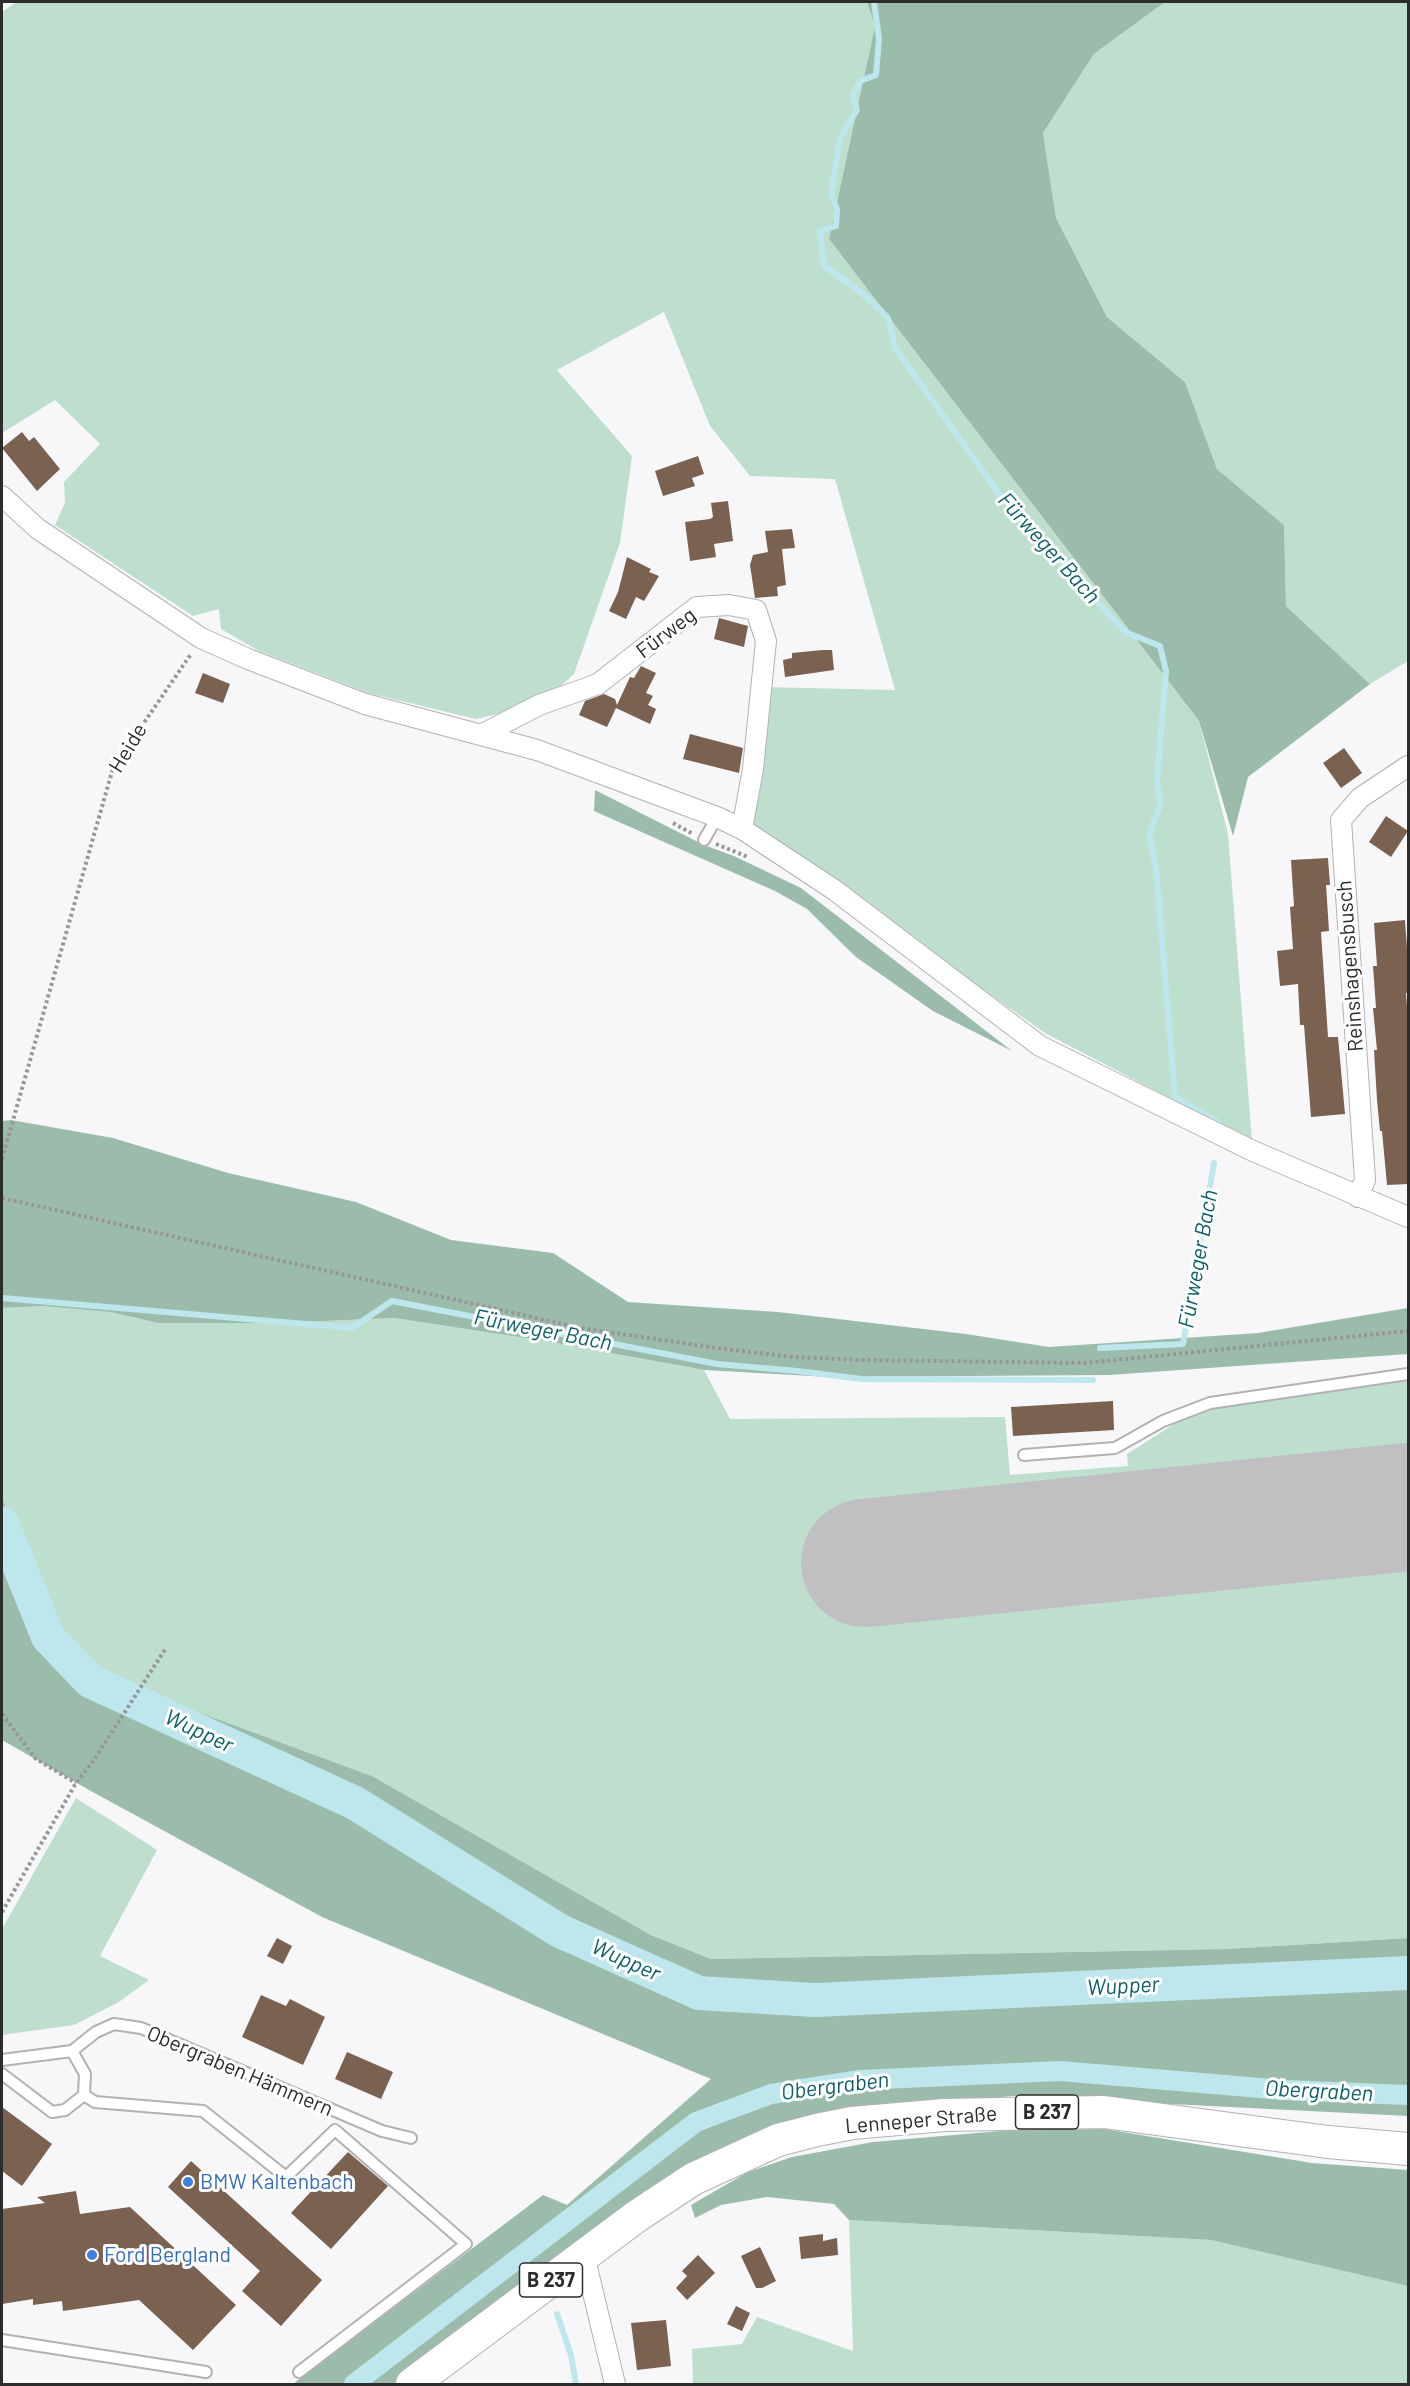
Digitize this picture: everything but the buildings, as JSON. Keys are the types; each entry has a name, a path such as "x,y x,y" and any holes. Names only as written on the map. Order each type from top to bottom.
{"main road":[{"name":"Lenneper Straße","path":"584,2255 693,2179 778,2140 852,2123 945,2115 1104,2112 1328,2142 1408,2149"},
{"name":"B 237","path":"412,2385 584,2255"}],"street":[{"path":"2,496 38,529 201,638 248,659 365,704 537,750 717,817 742,829 833,889 1040,1046 1253,1151 1408,1217"},
{"name":"Fürweg","path":"481,735 539,705 598,684 697,607 729,605 756,610 766,641 753,769 742,829"},
{"name":"Reinshagensbusch","path":"1358,1197 1365,1180 1341,820 1360,798 1408,766"},
{"path":"584,2255 615,2385"}],"lane":[{"path":"704,840 717,817"},
{"path":"1024,1455 1115,1448 1162,1421 1210,1402 1408,1374"},
{"name":"Obergraben Hämmern","path":"72,2051 96,2032 114,2024 141,2028 382,2131 411,2138"},
{"path":"2,2060 72,2051 85,2074 84,2095"},
{"path":"2,2074 52,2112 64,2110 84,2095"},
{"path":"84,2095 95,2102 203,2111 286,2176 335,2130 466,2244 299,2372"},
{"path":"2,2340 206,2372"}],"path":[{"name":"Heide","path":"2,1159 113,768 201,638"},
{"path":"2,1198 581,1328 793,1357 1084,1363 1408,1331"},
{"path":"2,1912 76,1783 94,1760 166,1648"},
{"path":"2,1714 36,1759 76,1783"}],"green space":[{"path":"16,2 867,2 875,26 829,239 1199,721 1228,834 1252,1141 1045,1033 806,865 751,823 762,687 895,690 835,479 750,476 710,426 664,312 557,370 632,456 620,543 574,674 541,704 476,719 368,693 259,651 221,629 219,609 193,616 55,525 65,503 64,482 100,444 55,400 2,433 2,12"},
{"path":"867,2 1165,2 1094,54 1043,133 1056,218 1107,317 1185,382 1217,469 1284,525 1286,606 1370,684 1248,777 1233,836 1199,721 829,239 875,26"},
{"path":"1165,2 1408,2 1408,661 1370,684 1286,606 1284,525 1217,469 1185,382 1107,317 1056,218 1043,133 1094,54"},
{"path":"595,790 704,845 734,856 801,888 1012,1051 933,1011 856,957 807,909 775,891 594,811"},
{"path":"11,1120 113,1138 228,1173 356,1202 451,1240 553,1253 628,1302 778,1312 966,1334 1049,1347 1258,1333 1408,1308 1408,1354 1109,1375 829,1377 704,1370 545,1341 394,1318 278,1323 158,1323 110,1312 42,1306 2,1308 2,1121"},
{"path":"42,1306 110,1312 158,1323 278,1323 394,1318 545,1341 704,1370 730,1419 1005,1417 1010,1475 1128,1466 1127,1454 1179,1421 1217,1408 1408,1380 1408,1938 1227,1949 711,1959 651,1935 378,1779 152,1695 97,1670 62,1627 2,1499 2,1308"},
{"path":"2,1499 62,1627 97,1670 152,1695 374,1777 651,1935 711,1959 1227,1949 1408,1938 1408,2116 1012,2096 864,2110 577,2246 396,2384 293,2384 543,2195 567,2205 711,2079 322,1917 2,1740"},
{"path":"76,1798 157,1850 100,1956 149,1980 119,2002 74,2025 2,2035 2,1929"},
{"path":"1104,2129 1312,2163 1408,2170 1408,2286 1211,2240 849,2220 834,2204 767,2197 721,2205 695,2218 691,2205 748,2172 792,2157 873,2142 1012,2130"},
{"path":"849,2220 1211,2240 1408,2286 1408,2384 693,2384 692,2349 742,2344 757,2317 853,2351"}],"waterway":[{"name":"Fürweger Bach","path":"874,2 879,39 876,75 860,81 853,95 857,110 840,138 831,194 837,209 836,226 820,231 824,266 861,292 888,318 895,348 999,494 1125,632 1160,646 1166,671 1157,780 1160,806 1149,835 1156,867 1175,1097 1218,1122 1221,1128"},
{"name":"Fürweger Bach","path":"1100,1348 1183,1344 1214,1163"},
{"name":"Fürweger Bach","path":"2,1298 352,1328 392,1301 717,1364 862,1379 1093,1380"},
{"name":"Wupper","path":"2,1523 48,1637 90,1681 355,1803 560,1931 699,1993 815,2000 1408,1973"},
{"name":"Obergraben","path":"354,2384 696,2122 771,2094 860,2080 1060,2071 1284,2090 1408,2095"},
{"path":"557,2314 571,2355 576,2384"}],"runway":[{"path":"865,1563 1408,1507"}],"place":[{"name":"BMW Kaltenbach","path":"188,2182"},
{"name":"Ford Bergland","path":"92,2255"}]}
